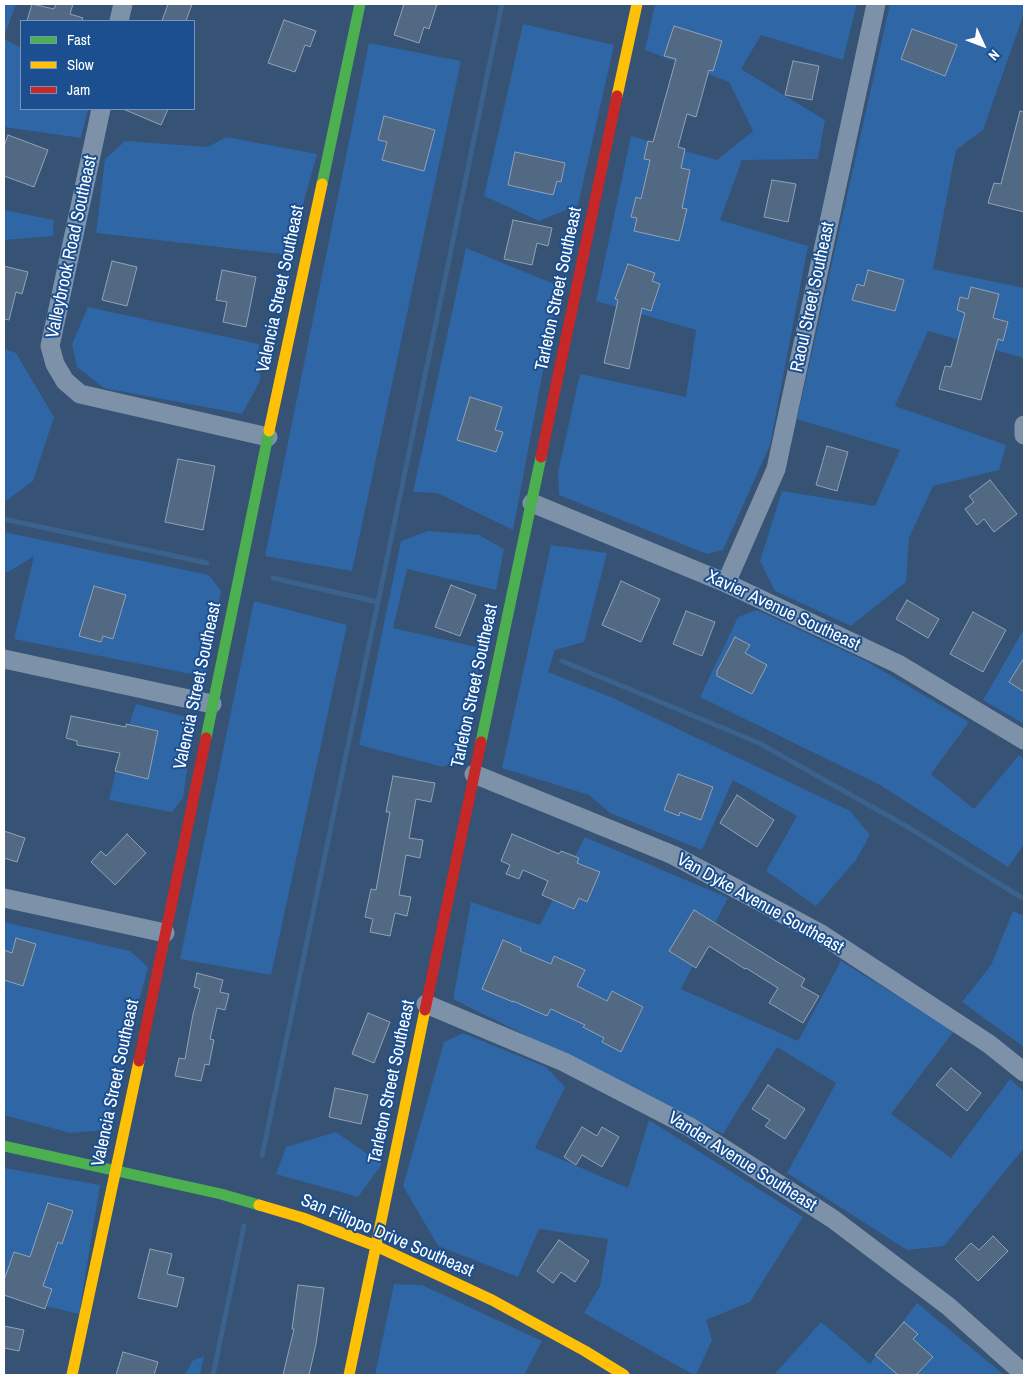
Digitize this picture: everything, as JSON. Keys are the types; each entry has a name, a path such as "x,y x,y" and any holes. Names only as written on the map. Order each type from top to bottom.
{"street":[{"path":"120,20 123,4"},
{"name":"Valencia Street Southeast","path":"72,1375 360,4"},
{"name":"Tarleton Street Southeast","path":"349,1375 637,4"},
{"name":"Raoul Street Southeast","path":"726,583 776,469 876,4"},
{"name":"Valleybrook Road Southeast","path":"101,110 50,346 55,364 65,381 80,394 268,437"},
{"path":"1024,425 1024,435"},
{"name":"Xavier Avenue Southeast","path":"532,503 726,583 898,664 1024,740"},
{"path":"4,659 212,704"},
{"name":"Van Dyke Avenue Southeast","path":"474,774 673,855 821,934 989,1044 1024,1072"},
{"path":"4,898 165,933"},
{"name":"Vander Avenue Southeast","path":"426,1004 564,1062 690,1128 833,1219 948,1306 1024,1374"},
{"name":"San Filippo Drive Southeast","path":"4,1146 221,1194 294,1215 376,1246 492,1300 585,1351 624,1375"}],"shaded area":[{"path":"4,4 16,4 4,37"},
{"path":"655,4 857,4 843,60 761,35 741,69 825,120 818,159 742,160 720,220 808,246 770,445 723,550 707,554 559,495 558,472 580,374 686,397 696,330 596,301 631,136 717,160 753,131 729,82 645,50"},
{"path":"890,4 1024,4 1024,13 983,130 956,150 933,269 1024,288 1024,358 928,331 895,406 1006,445 999,470 933,486 909,538 906,582 851,626 775,591 760,561 782,491 875,506 900,450 797,419"},
{"path":"523,24 614,45 578,205 539,221 484,196"},
{"path":"4,39 20,47 20,110 88,110 81,138 4,127"},
{"path":"369,43 461,61 352,571 265,556"},
{"path":"226,137 317,154 289,255 96,233 105,159 125,141 208,147"},
{"path":"4,210 54,220 53,236 4,240"},
{"path":"466,248 559,286 513,530 437,493 413,492"},
{"path":"88,307 259,344 260,381 242,414 104,388 77,367 72,344"},
{"path":"4,349 16,353 54,417 33,481 4,502"},
{"path":"428,531 479,535 504,549 496,590 407,569 393,628 481,648 467,754 443,767 359,745 401,541"},
{"path":"4,532 209,575 221,591 206,677 14,639 34,556 4,573"},
{"path":"551,545 607,553 584,642 555,650 548,672 613,698 850,811 870,835 856,860 816,906 766,871 797,816 733,780 702,850 610,813 589,795 502,768"},
{"path":"254,601 347,625 271,975 180,959"},
{"path":"757,610 866,661 969,722 931,774 974,809 1019,755 1024,759 1024,844 1008,867 880,785 700,697 738,617"},
{"path":"1024,629 1024,724 983,700"},
{"path":"136,704 186,717 193,727 183,798 172,812 109,800 122,745"},
{"path":"585,837 728,898 681,989 798,1041 841,961 954,1031 891,1114 951,1158 1010,1079 1024,1092 1024,1148 944,1246 907,1250 787,1173 836,1083 777,1047 723,1134 453,999 471,902 540,925"},
{"path":"1013,911 1024,916 1024,1047 962,1002 991,965"},
{"path":"4,922 130,951 148,967 105,1130 70,1133 4,1115"},
{"path":"463,1033 546,1067 565,1087 535,1148 628,1188 649,1120 803,1217 750,1302 706,1320 712,1340 696,1375 584,1313 600,1286 608,1239 539,1229 518,1277 438,1246 403,1186 444,1042"},
{"path":"336,1132 382,1164 358,1197 276,1174 286,1147"},
{"path":"4,1168 100,1185 79,1314 4,1296"},
{"path":"394,1284 422,1285 542,1341 524,1375 375,1375"},
{"path":"917,1303 1004,1375 774,1375 821,1322 870,1364"},
{"path":"204,1356 200,1375 185,1375 192,1361"}],"building":[{"path":"32,4 54,9 56,4 73,4 70,14 83,18 82,20 27,20"},
{"path":"168,4 192,4 186,20 162,20"},
{"path":"404,4 437,4 429,29 424,27 419,43 394,35"},
{"path":"284,20 316,31 310,47 305,45 295,72 268,63"},
{"path":"674,26 722,41 713,71 709,70 696,117 687,114 678,147 685,149 681,168 690,170 682,208 687,209 679,241 634,231 637,218 631,217 636,197 641,199 650,160 644,159 648,141 653,142 676,59 664,56"},
{"path":"912,29 957,45 945,76 901,59"},
{"path":"793,61 819,66 812,100 785,95"},
{"path":"125,110 168,110 161,125"},
{"path":"1020,111 1024,112 1024,212 988,203 994,183 1001,184"},
{"path":"384,116 435,130 424,171 382,160 387,142 378,140"},
{"path":"8,135 48,150 34,187 4,176 4,146"},
{"path":"515,152 565,163 561,182 557,181 553,195 508,185"},
{"path":"772,180 796,184 788,222 764,217"},
{"path":"513,220 552,228 548,246 537,243 532,265 504,259"},
{"path":"112,261 137,267 127,306 102,300"},
{"path":"628,264 655,273 652,281 660,284 651,311 642,308 629,369 604,363 618,300 615,299"},
{"path":"4,266 28,272 22,294 16,292 9,320 4,319"},
{"path":"222,270 256,277 246,327 223,322 227,302 216,300"},
{"path":"868,270 904,280 895,311 852,300 857,284 864,286"},
{"path":"971,287 999,294 993,318 1008,322 1003,341 998,339 981,400 939,389 945,366 951,367 965,313 957,310 960,297 968,299"},
{"path":"470,397 502,407 495,430 503,432 496,452 457,440"},
{"path":"827,446 848,452 837,491 816,485"},
{"path":"178,459 215,466 203,530 165,522"},
{"path":"990,480 1017,514 994,532 984,519 977,525 965,509 974,502 969,496"},
{"path":"621,581 660,599 641,642 602,625"},
{"path":"451,585 476,595 460,636 435,627"},
{"path":"94,586 126,595 113,639 103,636 101,642 79,636"},
{"path":"907,600 939,619 928,638 896,619"},
{"path":"686,611 715,622 702,656 673,644"},
{"path":"973,612 1006,630 983,672 950,654"},
{"path":"735,637 750,645 745,653 767,665 752,694 717,676 717,671"},
{"path":"1024,658 1024,692 1009,682"},
{"path":"71,716 158,731 148,779 115,771 120,753 77,745 77,741 66,738"},
{"path":"678,774 713,787 701,820 680,812 679,816 664,810"},
{"path":"393,776 435,783 431,802 416,799 409,838 423,840 420,858 406,855 399,895 411,897 407,916 395,913 390,936 370,932 373,919 365,917 371,889 376,890 390,812 386,812"},
{"path":"737,795 774,820 757,847 720,823"},
{"path":"4,831 25,838 17,862 4,858"},
{"path":"127,834 146,853 115,885 91,862 101,851 106,856"},
{"path":"512,834 559,854 561,851 579,858 577,863 600,872 587,902 579,898 574,909 542,895 548,881 523,870 519,879 506,874 510,865 501,861"},
{"path":"694,910 805,979 801,986 819,996 803,1023 769,1003 778,988 709,946 696,968 669,951"},
{"path":"16,938 36,944 23,986 4,980 4,950 12,953"},
{"path":"503,940 521,948 520,951 551,964 554,956 585,970 577,986 607,1001 612,991 643,1007 621,1052 602,1042 604,1038 583,1027 585,1025 551,1009 547,1016 482,989"},
{"path":"197,973 223,980 220,992 229,994 225,1010 217,1008 210,1039 214,1040 209,1065 205,1064 201,1081 175,1076 179,1058 185,1059 193,1014 200,989 194,987"},
{"path":"368,1013 390,1022 374,1063 352,1054"},
{"path":"951,1068 981,1093 967,1111 936,1085"},
{"path":"768,1085 805,1109 785,1139 765,1126 770,1120 752,1109"},
{"path":"335,1088 368,1095 361,1124 329,1117"},
{"path":"582,1127 597,1136 602,1127 619,1137 602,1167 582,1155 576,1165 564,1157"},
{"path":"48,1203 73,1211 62,1244 58,1242 43,1286 52,1289 45,1309 4,1295 4,1280 14,1252 30,1257"},
{"path":"993,1236 1008,1251 978,1281 955,1259 971,1243 979,1250"},
{"path":"559,1240 589,1261 575,1282 561,1272 553,1283 537,1271"},
{"path":"150,1249 172,1254 167,1274 184,1278 177,1307 138,1298"},
{"path":"298,1285 324,1288 316,1344 309,1375 283,1375 294,1329 292,1329"},
{"path":"904,1322 918,1334 913,1339 933,1357 916,1375 898,1375 875,1355"},
{"path":"4,1326 24,1330 19,1351 4,1348"},
{"path":"123,1352 158,1362 154,1375 116,1375"}],"waterway":[{"path":"262,1156 502,4"},
{"path":"4,519 207,563"},
{"path":"273,578 378,602"},
{"path":"562,661 759,743 906,826 1024,899"},
{"path":"213,1375 244,1226"}],"traffic: fast":[{"path":"322,184 360,4"},
{"path":"206,738 269,431"},
{"path":"481,742 541,457"},
{"path":"4,1146 221,1194 259,1205"}],"traffic: slow":[{"path":"617,96 637,4"},
{"path":"269,431 322,184"},
{"path":"349,1375 425,1010"},
{"path":"72,1375 139,1061"},
{"path":"259,1205 303,1218 376,1246 492,1300 585,1351 624,1375"}],"traffic: jam":[{"path":"541,457 617,96"},
{"path":"139,1061 206,738"},
{"path":"425,1010 481,742"}]}
